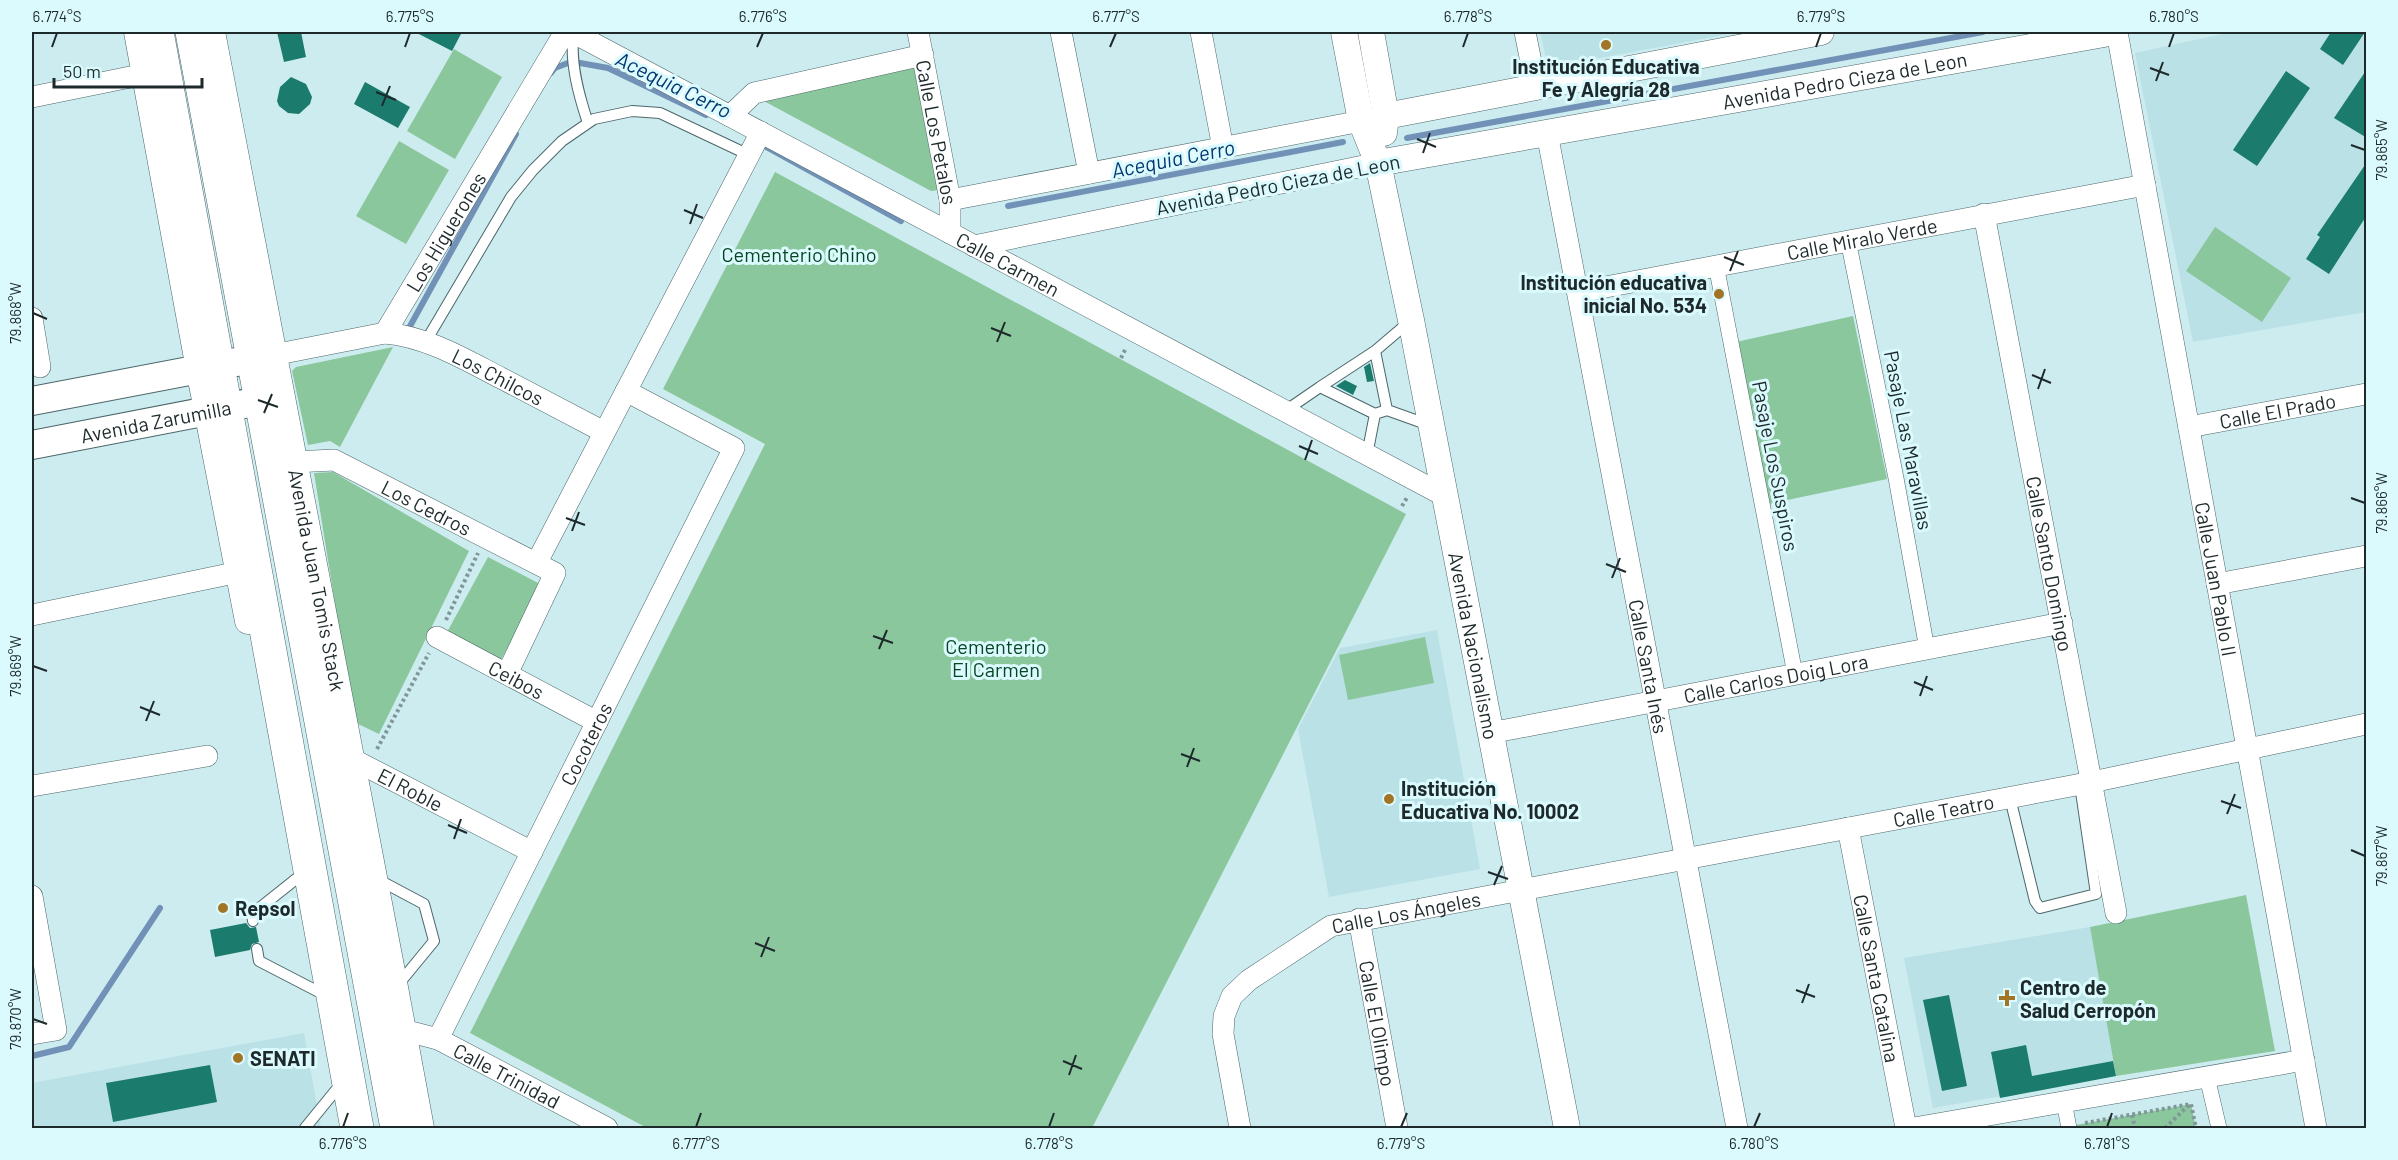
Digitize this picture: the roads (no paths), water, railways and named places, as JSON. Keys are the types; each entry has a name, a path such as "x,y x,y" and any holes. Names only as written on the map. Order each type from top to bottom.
{"main road":[{"path":"157,32 209,367 357,1128"},
{"name":"Avenida Juan Tomis Stack","path":"192,32 264,356 397,1128"},
{"path":"32,401 264,356"},
{"name":"Avenida Zarumilla","path":"32,445 271,399"}],"street":[{"path":"137,32 209,367"},
{"name":"Avenida Juan Tomis Stack","path":"212,32 264,356"},
{"name":"Calle Carmen","path":"570,32 1444,496"},
{"name":"Los Higuerones","path":"385,333 570,32"},
{"name":"Calle Los Petalos","path":"918,32 950,200 950,233"},
{"path":"1061,32 1089,173"},
{"path":"1201,32 1223,148"},
{"path":"1344,32 1362,121 1378,163"},
{"path":"1371,32 1386,116 1378,163"},
{"path":"1525,32 1536,87"},
{"path":"950,200 1821,32"},
{"name":"Avenida Pedro Cieza de Leon","path":"974,246 1378,163 2116,32"},
{"name":"Calle Juan Pablo II","path":"2116,32 2316,1128"},
{"path":"730,116 754,93 923,55"},
{"path":"32,97 145,74"},
{"path":"537,562 761,132"},
{"name":"Calle Santa Inés","path":"1547,133 1737,1128"},
{"name":"Avenida Nacionalismo","path":"1378,163 1411,320 1567,1128"},
{"name":"Calle Miralo Verde","path":"1579,292 2145,184"},
{"name":"Calle Santo Domingo","path":"1984,214 2062,623 2086,784 2116,913"},
{"name":"Pasaje Las Maravillas","path":"1848,240 1896,478 1927,649"},
{"name":"Pasaje Los Suspiros","path":"1716,265 1795,674"},
{"path":"32,318 40,367"},
{"path":"264,356 385,333"},
{"name":"Los Chilcos","path":"385,333 426,341 604,432"},
{"name":"Cocoteros","path":"438,1040 734,448 626,391"},
{"name":"Calle El Prado","path":"2189,427 2367,394"},
{"name":"Avenida Juan Tomis Stack","path":"271,399 294,462 360,763 374,877 420,1128"},
{"path":"218,410 239,572 344,1128"},
{"name":"Los Cedros","path":"294,462 334,460 555,573 507,674"},
{"path":"2217,584 2367,556"},
{"path":"32,615 239,572"},
{"name":"Calle Carlos Doig Lora","path":"1490,733 2062,623"},
{"name":"Ceibos","path":"437,637 597,722"},
{"name":"Calle Teatro","path":"1521,889 2086,784 2367,724"},
{"path":"32,786 207,756"},
{"name":"El Roble","path":"360,763 532,852"},
{"name":"Calle Santa Catalina","path":"1848,828 1906,1128"},
{"name":"Calle Los Ángeles","path":"1240,1128 1223,1034 1224,1016 1232,996 1249,980 1331,926 1521,889"},
{"path":"32,896 56,1030 32,1034"},
{"name":"Calle El Olimpo","path":"1359,919 1396,1128"},
{"name":"Calle Trinidad","path":"403,1030 438,1040 607,1128"},
{"path":"1914,1128 2304,1060"},
{"path":"2207,1077 2219,1128"},
{"path":"2064,1102 2072,1127"}],"lane":[{"path":"570,32 581,98 588,123"},
{"path":"426,341 511,197 533,170 562,141 594,118 632,111 660,112 749,154"},
{"path":"1286,411 1375,351 1411,320"},
{"path":"1375,351 1388,410"},
{"path":"1320,387 1375,414 1388,410 1431,426"},
{"path":"1367,455 1375,414"},
{"path":"2010,798 2035,902 2040,908 2096,894 2086,784"},
{"path":"374,877 424,904 434,941 395,988"},
{"path":"253,921 252,914 296,879"},
{"path":"257,949 259,961 317,991"},
{"path":"305,1128 336,1090"}],"waterway":[{"name":"Acequia Cerro","path":"1407,138 1983,32"},
{"path":"551,73 555,68 568,63"},
{"name":"Acequia Cerro","path":"580,63 608,68 706,115"},
{"path":"409,328 516,134"},
{"name":"Acequia Cerro","path":"1008,206 1343,142"},
{"name":"Acequia Cerro","path":"759,143 901,221"},
{"name":"Acequia Cerro","path":"32,1056 69,1047 160,908"}],"place":[{"name":"Institución Educativa Fe y Alegría 28","path":"1606,45"},
{"name":"Institución educativa inicial No. 534","path":"1719,294"},
{"name":"Institución Educativa No. 10002","path":"1389,799"},
{"name":"Repsol","path":"223,908"},
{"name":"Centro de Salud Cerropón","path":"2007,998"},
{"name":"SENATI","path":"238,1058"}],"park label":[{"name":"Cementerio Chino","path":"799,254"},
{"name":"Cementerio El Carmen","path":"996,658"}]}
